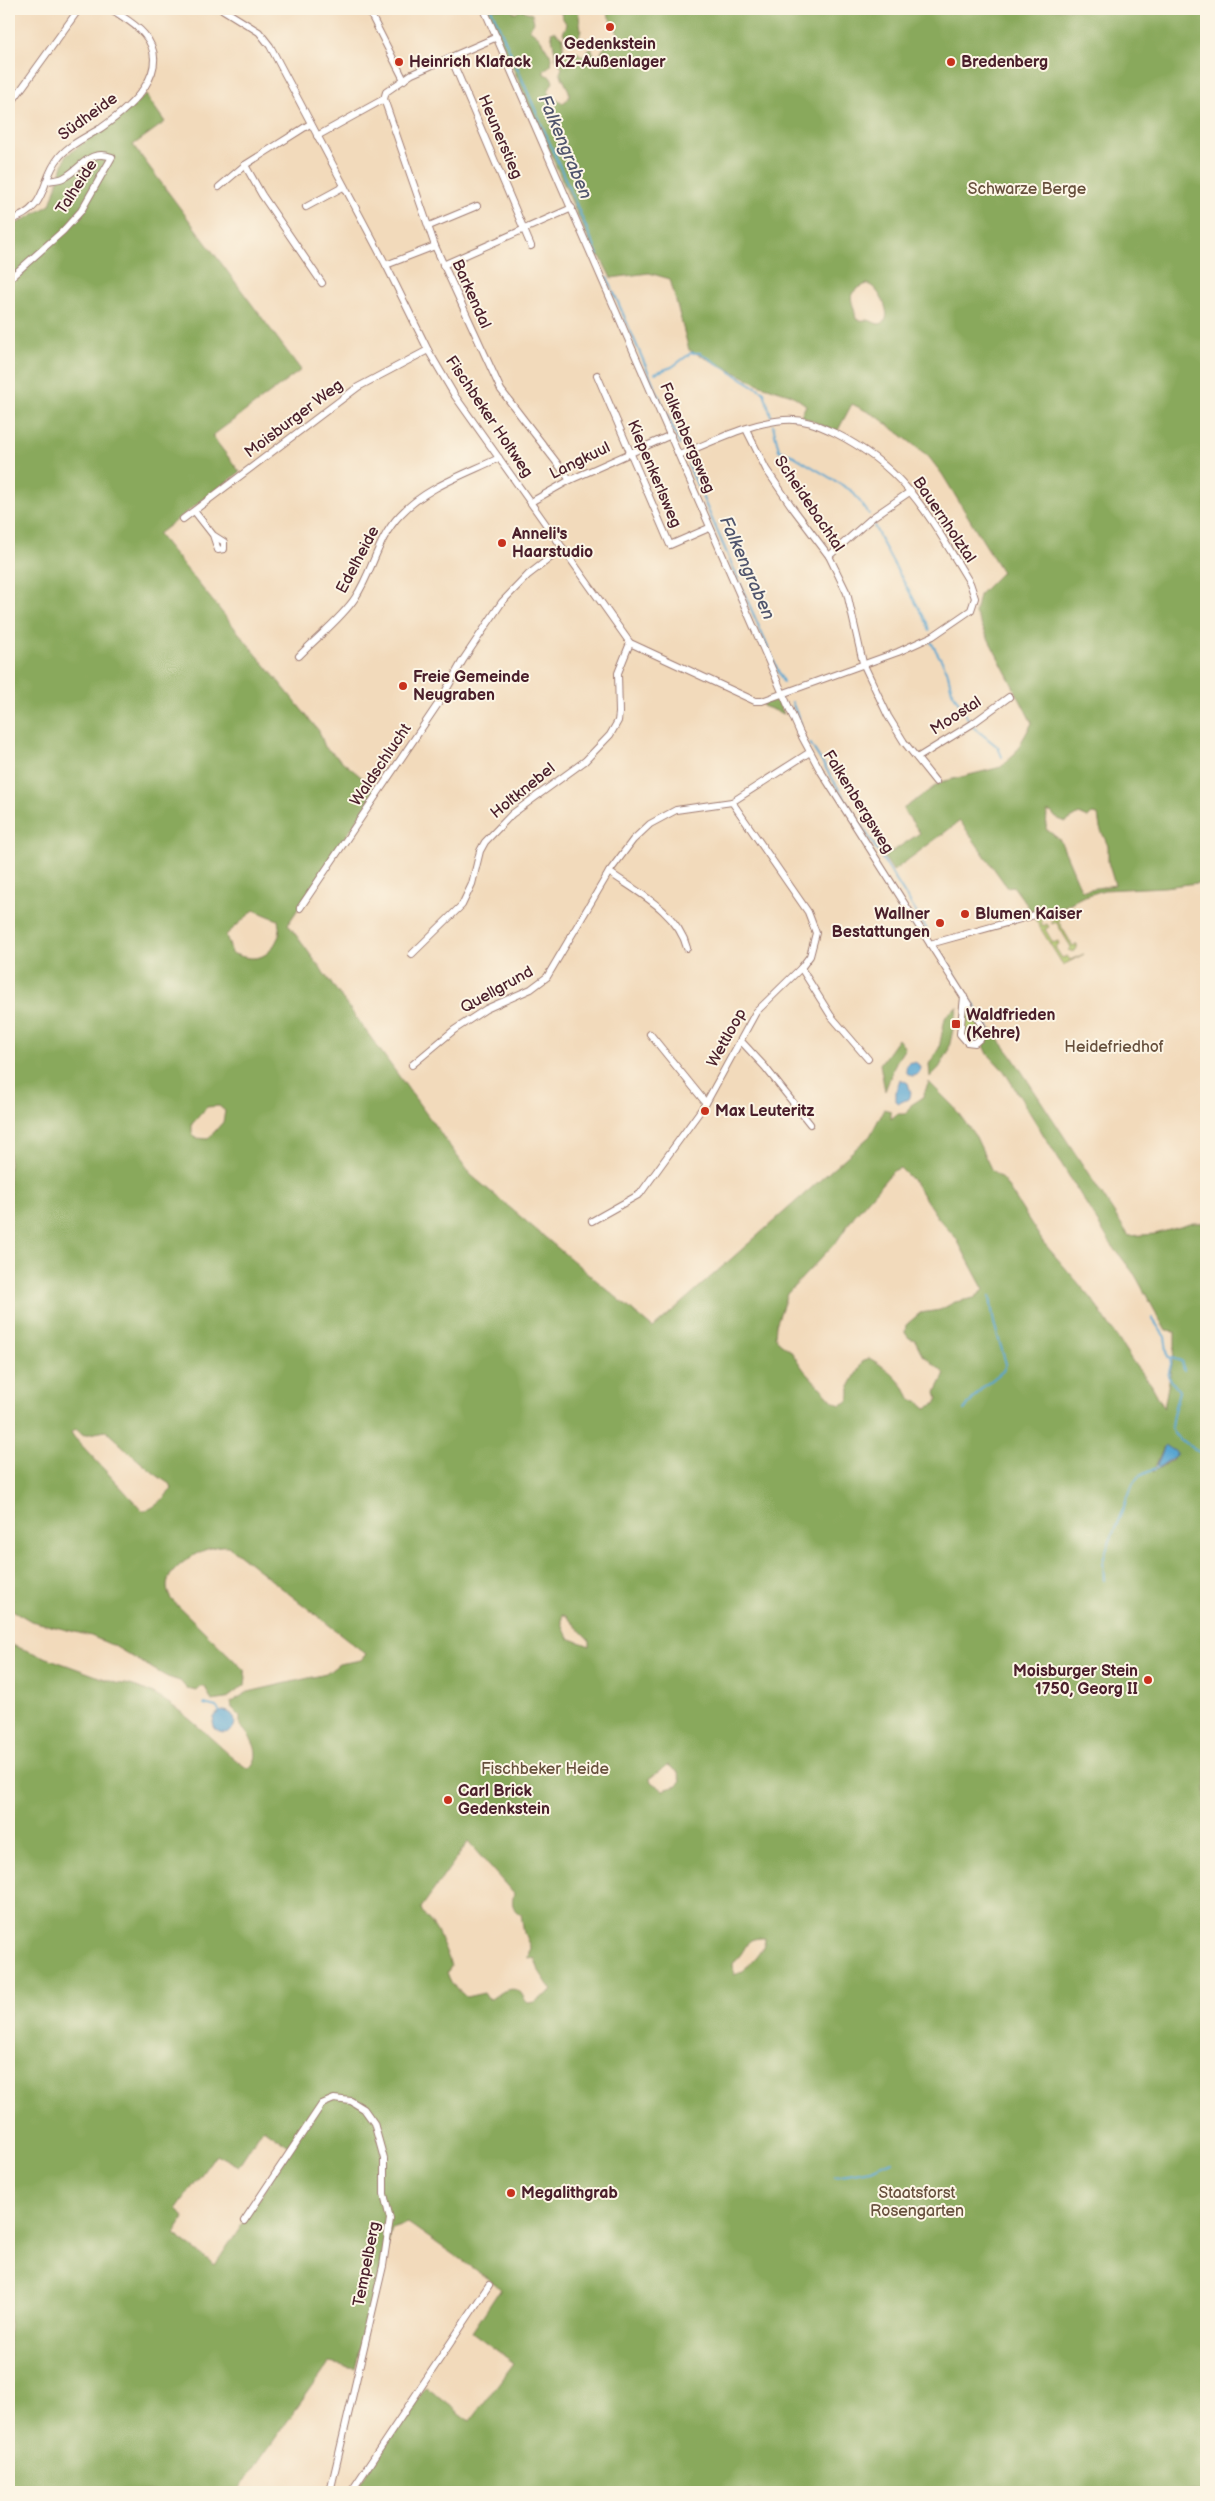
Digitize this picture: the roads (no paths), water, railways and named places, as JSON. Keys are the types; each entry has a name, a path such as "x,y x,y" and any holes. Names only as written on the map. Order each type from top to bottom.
{"street":[{"path":"9,106 79,9"},
{"name":"Südheide","path":"9,221 21,217 35,205 43,194 52,166 61,154 102,127 128,105 144,89 153,73 154,56 151,43 143,32 111,9"},
{"name":"Fischbeker Holtweg","path":"222,9 259,32 270,46 386,265 428,350 455,396 630,643 755,701 783,693"},
{"path":"368,9 404,80"},
{"name":"Falkenbergsweg","path":"484,9 671,435 709,528 810,752 983,1028 982,1038 975,1043 965,1041 960,1034 964,998"},
{"path":"317,136 384,99 386,92 412,74 497,37"},
{"name":"Heunerstieg","path":"451,58 531,246"},
{"name":"Barkendal","path":"384,99 435,246 501,390 570,480"},
{"path":"219,187 245,165 310,124"},
{"name":"Talheide","path":"9,279 63,231 81,211 112,157 102,154 91,156 63,178 47,181"},
{"path":"245,165 262,195 322,283"},
{"path":"306,207 343,187"},
{"path":"428,226 477,206"},
{"path":"443,265 523,228 572,208"},
{"path":"386,265 435,246"},
{"name":"Moisburger Weg","path":"183,519 195,512 358,387 428,350"},
{"name":"Kiepenkerlsweg","path":"596,375 670,545 709,528"},
{"name":"Bauernholztal","path":"679,455 746,429 784,420 811,423 842,437 872,455 892,471 911,492 970,583 975,603 969,613 933,636 898,652 783,693"},
{"name":"Scheidebachtal","path":"746,429 766,469 829,556 847,593 863,663 888,716 936,782"},
{"name":"Langkuul","path":"531,502 570,480 671,435"},
{"name":"Edelheide","path":"299,656 354,600 365,582 381,540 400,514 428,493 499,458"},
{"path":"829,556 873,517 911,492"},
{"path":"195,512 213,535"},
{"name":"Waldschlucht","path":"300,908 440,701 463,660 505,598 528,575 563,548"},
{"name":"Holtknebel","path":"412,954 462,905 468,896 480,851 485,842 512,814 585,761 610,736 618,721 618,673 630,643"},
{"name":"Moostal","path":"917,758 972,724 1009,697"},
{"name":"Quellgrund","path":"412,1065 454,1030 486,1009 531,989 548,977 609,872 633,840 650,824 676,810 732,802 810,752"},
{"name":"Wettloop","path":"592,1222 640,1194 706,1103 742,1041 756,1012 801,968 810,956 815,944 816,933 813,922 732,802"},
{"path":"609,872 649,900 673,920 684,935 687,948"},
{"path":"930,944 1042,913"},
{"path":"801,968 831,1016 868,1059"},
{"path":"650,1034 706,1103"},
{"path":"742,1041 810,1124"},
{"name":"Tempelberg","path":"244,2221 322,2104 334,2098 346,2099 357,2103 368,2113 374,2123 382,2149 384,2194 390,2226 383,2266 330,2492"},
{"path":"351,2492 489,2285"}],"water":[{"path":"913,1062 918,1064 920,1069 918,1074 913,1076 908,1074 906,1069 908,1064"},
{"path":"900,1079 908,1083 911,1093 908,1099 899,1103 896,1101 896,1092"},
{"path":"1165,1445 1176,1452 1176,1455 1158,1468 1157,1465"},
{"path":"224,1711 232,1714 235,1722 232,1730 224,1733 216,1730 213,1722 216,1714"}],"waterway":[{"name":"Falkengraben","path":"491,9 508,47"},
{"name":"Falkengraben","path":"509,49 598,255"},
{"name":"Falkengraben","path":"607,277 680,445"},
{"path":"655,373 672,367 691,353 700,353 764,392 771,416"},
{"path":"773,425 779,450 794,456 852,491 869,514"},
{"name":"Falkengraben","path":"688,464 783,682"},
{"path":"873,523 927,623 929,631"},
{"path":"931,642 947,670 952,691 971,724"},
{"name":"Falkengraben","path":"792,702 801,724"},
{"path":"973,727 998,747 1002,757"},
{"name":"Falkengraben","path":"810,743 929,933"},
{"name":"Falkengraben","path":"940,951 989,1029"},
{"path":"964,1410 982,1388 1003,1371 1006,1364 994,1323 990,1297"},
{"path":"1152,1318 1165,1337 1168,1357 1181,1361 1184,1370"},
{"path":"1170,1358 1171,1364 1168,1376 1179,1391 1172,1419 1173,1432 1177,1437 1206,1457"},
{"path":"1104,1580 1103,1561 1106,1551 1133,1484 1138,1477 1158,1467"},
{"path":"204,1704 216,1707 220,1712"},
{"path":"834,2176 871,2170 892,2161"}],"place":[{"name":"Gedenkstein KZ-Außenlager","path":"610,27"},
{"name":"Heinrich Klafack","path":"399,62"},
{"name":"Bredenberg","path":"951,62"},
{"name":"Anneli's Haarstudio","path":"502,543"},
{"name":"Freie Gemeinde Neugraben","path":"403,686"},
{"name":"Blumen Kaiser","path":"965,914"},
{"name":"Wallner Bestattungen","path":"940,923"},
{"name":"Waldfrieden (Kehre)","path":"956,1024"},
{"name":"Max Leuteritz","path":"705,1111"},
{"name":"Moisburger Stein 1750, Georg II","path":"1148,1680"},
{"name":"Carl Brick Gedenkstein","path":"448,1800"},
{"name":"Megalithgrab","path":"511,2193"}],"park label":[{"name":"Schwarze Berge","path":"1027,189"},
{"name":"Heidefriedhof","path":"1114,1047"},
{"name":"Fischbeker Heide","path":"545,1769"},
{"name":"Staatsforst Rosengarten","path":"917,2202"}]}
